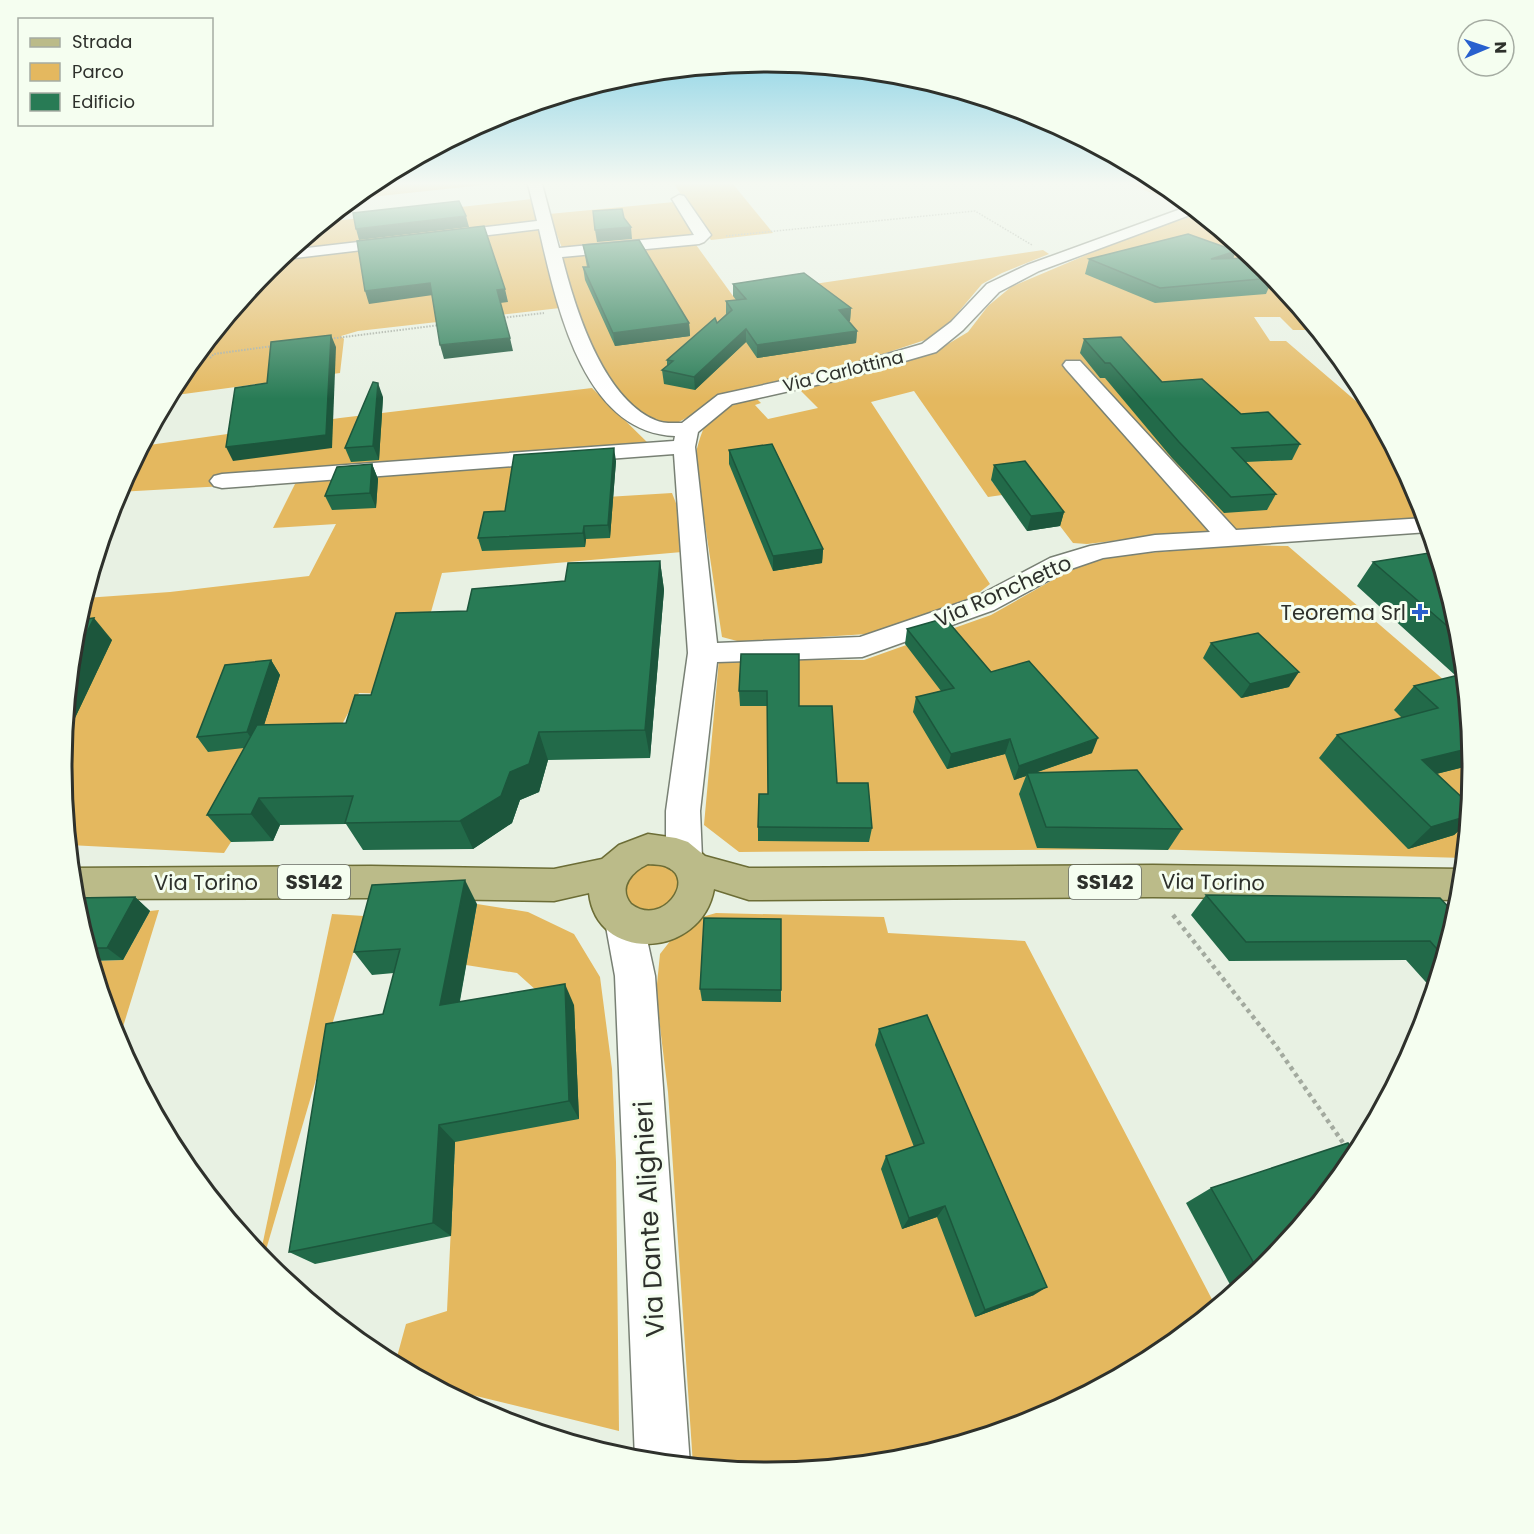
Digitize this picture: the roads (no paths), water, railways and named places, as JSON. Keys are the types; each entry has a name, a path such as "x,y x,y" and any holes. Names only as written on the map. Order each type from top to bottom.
{"main road":[{"path":"626,905 621,861 634,854 648,849 667,850 691,876"},
{"name":"Via Torino","path":"82,883 370,882 554,885 674,920 686,912 691,876 748,884 1153,882 1452,884"}],"street":[{"path":"554,256 567,310 589,358 614,399 645,424 685,438"},
{"name":"Via Carlottina","path":"685,438 725,399 836,375 929,348 957,326 993,288 1033,268 1067,256"},
{"path":"1073,365 1230,539"},
{"path":"222,481 685,438"},
{"path":"685,438 703,653 683,811 691,876"},
{"name":"Via Ronchetto","path":"703,653 862,647 984,604 1059,564 1100,551 1155,543 1418,526"},
{"path":"648,849 683,811"},
{"name":"Via Dante Alighieri","path":"626,905 635,976 663,1454"}],"place":[{"name":"Teorema Srl","path":"1420,612"}]}
